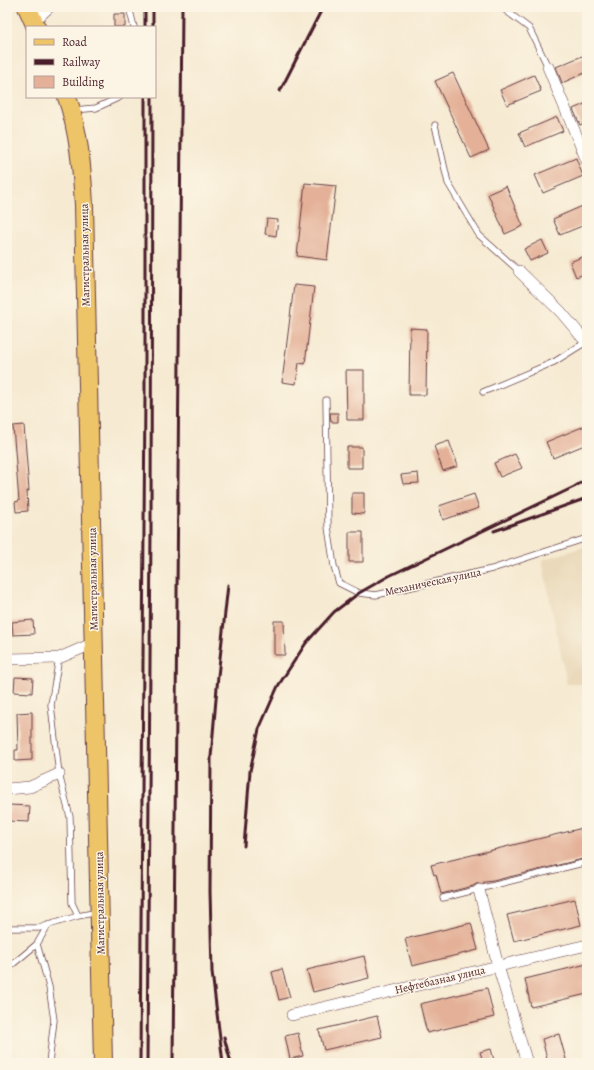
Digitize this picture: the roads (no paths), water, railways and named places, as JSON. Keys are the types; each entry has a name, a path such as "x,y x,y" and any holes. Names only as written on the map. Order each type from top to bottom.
{"main road":[{"name":"Магистральная улица","path":"69,104 78,140 84,205 103,1063"}],"street":[{"path":"32,18 49,7"},
{"path":"548,68 587,161"},
{"path":"519,271 561,312 586,342"},
{"path":"7,659 59,658 94,643"},
{"path":"7,789 30,787 59,774"},
{"path":"479,890 498,966 527,1063"},
{"name":"Нефтебазная улица","path":"292,1015 587,945"}],"lane":[{"path":"129,7 134,26"},
{"path":"501,7 529,28 548,68"},
{"path":"69,104 96,108 118,98"},
{"path":"435,125 448,183 479,236 519,271"},
{"path":"483,392 554,362 586,342"},
{"name":"Механическая улица","path":"326,400 328,527 334,566 339,582 359,593 376,595 492,569 587,538"},
{"path":"59,658 51,705 59,774 70,817 72,903 78,916"},
{"path":"443,898 587,864"},
{"path":"7,928 39,928 100,911"},
{"path":"7,969 37,944 48,926"},
{"path":"37,944 49,987 54,1020 50,1063"}],"railway":[{"path":"145,7 145,26"},
{"path":"153,7 153,26"},
{"path":"173,1063 182,7"},
{"path":"280,91 323,7"},
{"path":"140,1063 145,394 145,98"},
{"path":"147,1063 151,529 152,98"},
{"path":"244,846 250,771 259,729 278,686 306,643 334,612 359,593 389,576 574,487 587,479"},
{"path":"494,531 587,498"},
{"path":"223,1063 212,972 210,891 211,757 228,585"},
{"path":"224,1037 231,1063"}]}
